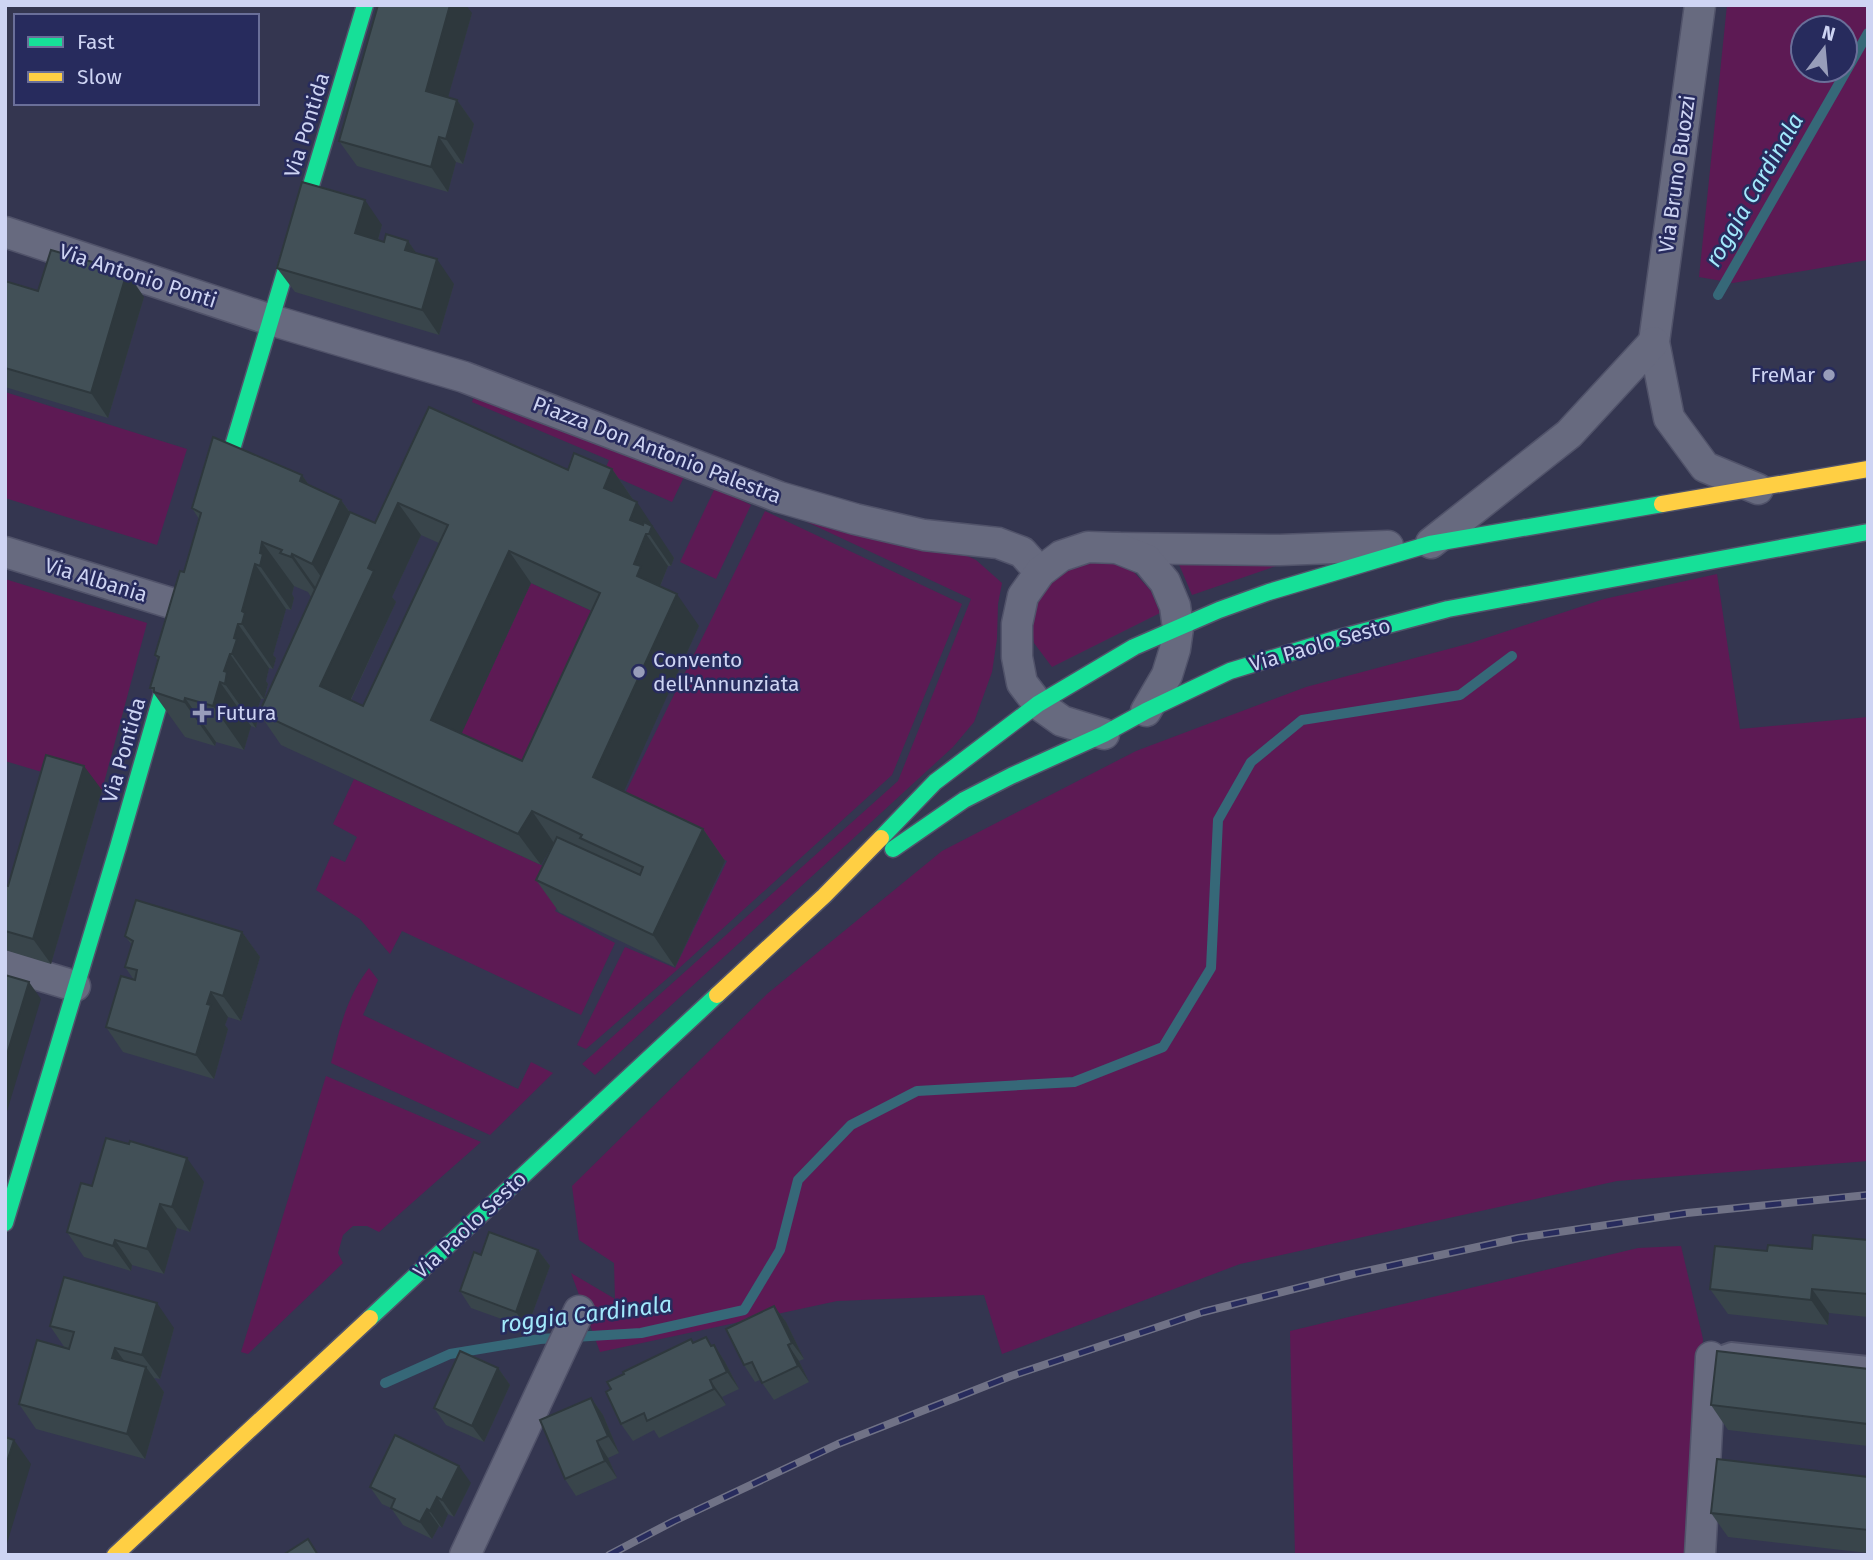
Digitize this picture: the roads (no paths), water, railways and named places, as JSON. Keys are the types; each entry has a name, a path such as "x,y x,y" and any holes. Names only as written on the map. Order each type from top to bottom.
{"street":[{"name":"Via Pontida","path":"213,515 365,5"},
{"name":"Via Bruno Buozzi","path":"1700,5 1654,342 1669,418 1705,467 1758,489"},
{"name":"Via Antonio Ponti","path":"5,232 271,320"},
{"name":"Piazza Don Antonio Palestra","path":"271,320 464,377 779,497 924,535 998,543 1022,552 1040,572"},
{"path":"1430,544 1569,434 1654,342"},
{"name":"Via Paolo Sesto","path":"1040,572 1061,556 1088,547 1280,550 1430,544 1868,469"},
{"name":"Via Paolo Sesto","path":"824,896 964,800 1230,671 1448,609 1868,532"},
{"name":"Via Paolo Sesto","path":"115,1555 824,896 935,782 1038,704 1134,647 1219,610 1269,592 1430,544"},
{"path":"1117,548 1147,560 1165,582 1175,606 1178,628 1175,649 1167,675 1146,711"},
{"name":"Via Albania","path":"5,552 185,615"},
{"path":"1040,572 1023,596 1017,624 1017,657 1022,683 1038,704 1062,721 1104,734"},
{"name":"Via Pontida","path":"5,1223 185,615"},
{"path":"5,965 75,986"},
{"path":"465,1555 579,1311"},
{"path":"1700,1555 1711,1357"}],"lane":[{"path":"1711,1357 1731,1350 1868,1364"}],"waterway":[{"name":"roggia Cardinala","path":"1718,295 1868,33"},
{"name":"roggia Cardinala","path":"385,1383 450,1354 540,1339 641,1333 744,1310 780,1250 798,1180 851,1125 917,1091 1074,1082 1163,1047 1211,968 1218,820 1251,762 1302,720 1460,695 1512,656"}],"railway":[{"path":"609,1555 674,1521 838,1444 1011,1376 1203,1312 1353,1274 1519,1238 1687,1213 1868,1195"}],"place":[{"name":"FreMar","path":"1829,375"},
{"name":"Convento dell'Annunziata","path":"639,672"},
{"name":"Futura","path":"202,713"}]}
